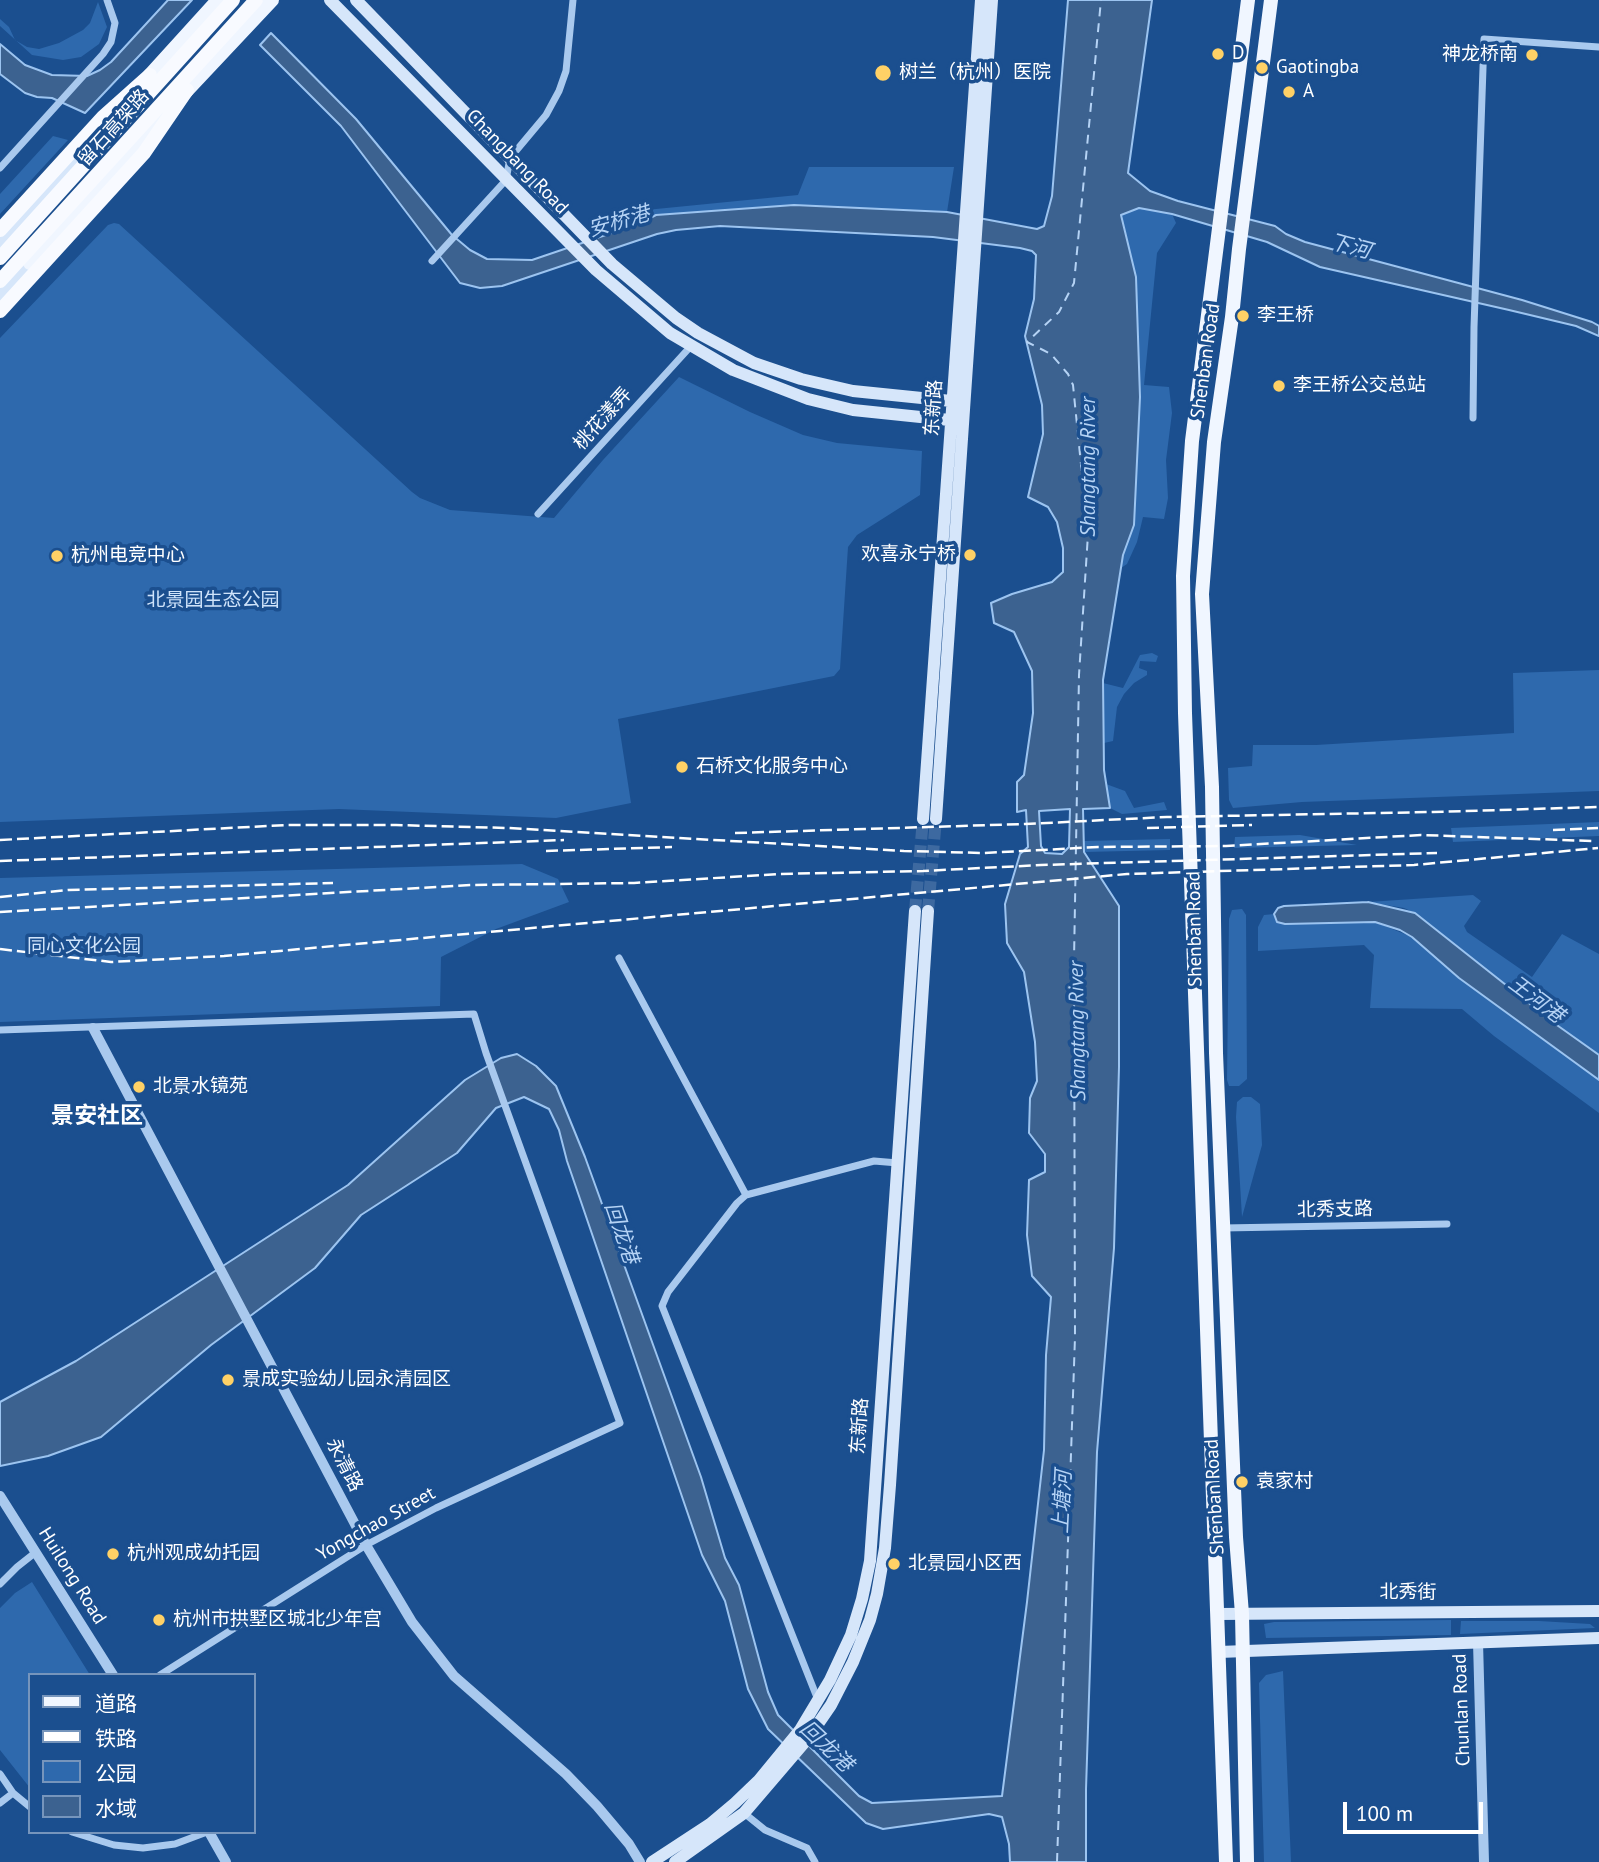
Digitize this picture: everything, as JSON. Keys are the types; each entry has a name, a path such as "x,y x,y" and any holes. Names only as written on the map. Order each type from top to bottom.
{"highway":[{"name":"留石高架路","path":"0,258 233,0"},
{"name":"留石高架路","path":"0,281 256,0"},
{"path":"0,230 103,117 150,75"},
{"path":"0,311 144,153 187,90"}],"main road":[{"path":"0,242 218,0"},
{"path":"0,296 272,0"},
{"name":"Changbang Road","path":"330,0 612,284 670,333 733,370 808,399 853,410 958,421"},
{"name":"Changbang Road","path":"356,0 551,203 621,272 676,318 716,344 754,363 802,379 853,391 959,402"},
{"name":"东新路","path":"972,215 981,0"},
{"name":"东新路","path":"929,819 969,248 992,0"},
{"name":"Shenban Road","path":"1226,1862 1185,713 1183,576 1192,441 1248,0"},
{"name":"Shenban Road","path":"1247,1862 1242,1614 1236,1537 1216,1053 1212,786 1202,594 1214,442 1233,317 1239,248 1271,0"},
{"name":"东新路","path":"674,1862 744,1813 804,1733 831,1704 853,1662 877,1594 885,1548 905,1165 922,911"},
{"name":"东新路","path":"804,1733 851,1635 870,1561 905,1165"},
{"name":"北秀街","path":"1218,1614 1599,1611"},
{"path":"1219,1652 1599,1638"},
{"name":"东新路","path":"652,1862 710,1824 787,1756"}],"street":[{"path":"1,167 111,42 114,31 112,12 107,0"},
{"path":"432,261 506,180 510,158 546,115 559,91 566,71 573,0"},
{"path":"1474,418 1474,327 1483,39 1599,47"},
{"name":"桃花漾弄","path":"538,514 691,346"},
{"path":"620,958 746,1195"},
{"name":"Yongchao Street","path":"93,1028 474,1014 485,1053 620,1423 436,1508 366,1545 163,1673"},
{"path":"0,1030 93,1028"},
{"name":"永清路","path":"93,1028 366,1545 412,1622 454,1676 566,1774 597,1806 629,1844 640,1862"},
{"path":"818,1700 662,1306 668,1292 746,1195 874,1161 905,1165"},
{"name":"北秀支路","path":"1223,1228 1447,1224"},
{"name":"Huilong Road","path":"0,1496 112,1673"},
{"path":"0,1584 36,1552"},
{"name":"Chunlan Road","path":"1478,1642 1484,1862"},
{"path":"0,1774 13,1793 28,1805"},
{"path":"0,1803 13,1793"},
{"path":"744,1813 765,1830 807,1848 816,1862"},
{"path":"78,1834 114,1845 143,1848 175,1844 202,1834"},
{"path":"209,1834 226,1862"}],"green space":[{"path":"98,2 107,27 99,44 81,57 63,60 32,55 16,41 39,49 59,43 90,23"},
{"path":"0,19 9,27 15,39 0,26"},
{"path":"53,136 68,140 0,214 0,194"},
{"path":"809,167 954,167 947,212 794,205 643,216 646,210 798,195"},
{"path":"1139,208 1172,214 1176,223 1157,253 1144,385 1169,387 1172,413 1166,460 1168,498 1164,519 1143,517 1137,542 1127,564 1121,568 1134,525 1140,397 1136,277 1121,215"},
{"name":"北景园生态公园","path":"119,224 412,492 450,510 554,518 679,377 803,435 837,443 922,451 920,495 857,535 848,547 840,669 834,676 618,719 631,803 556,818 339,809 0,822 0,338 108,225"},
{"path":"1152,653 1158,656 1156,662 1140,661 1139,668 1147,671 1147,675 1134,683 1124,694 1117,707 1113,741 1104,743 1103,683 1123,688 1140,655"},
{"path":"1599,670 1599,791 1302,802 1233,808 1229,800 1228,768 1252,766 1253,745 1316,745 1514,733 1513,673"},
{"path":"1106,784 1125,791 1134,808 1164,802 1167,810 1122,814 1110,808"},
{"path":"1599,822 1599,836 1453,842 1451,828"},
{"path":"1300,835 1357,845 1234,848 1235,837"},
{"path":"1170,839 1170,850 1084,852 1084,841"},
{"name":"同心文化公园","path":"522,864 558,879 569,902 496,929 441,957 440,1006 0,1022 0,878"},
{"path":"1473,895 1481,901 1464,926 1467,932 1532,977 1562,934 1599,954 1599,1055 1554,1023 1415,913 1404,908 1368,902"},
{"path":"1242,909 1246,915 1247,1079 1239,1086 1229,1086 1229,919 1232,910"},
{"path":"1274,914 1277,922 1285,924 1375,922 1412,937 1459,978 1599,1080 1599,1113 1494,1036 1462,1009 1370,1008 1374,955 1364,945 1258,951 1258,927 1264,915"},
{"path":"1243,1097 1251,1097 1260,1104 1262,1145 1242,1217 1236,1117 1237,1102"},
{"path":"32,1582 89,1673 28,1673 28,1785 0,1750 0,1608 15,1593"},
{"path":"1451,1620 1451,1635 1266,1638 1264,1624 1274,1622"},
{"path":"1461,1621 1539,1621 1590,1624 1595,1628 1460,1634"},
{"path":"1283,1671 1291,1862 1264,1862 1259,1683 1266,1675"}],"water":[{"path":"168,0 192,0 85,113 52,98 25,93 0,74 0,44 25,65 52,75 87,76 111,62"},
{"path":"1068,0 1152,0 1128,173 1150,191 1275,226 1305,242 1522,300 1592,322 1599,326 1599,336 1576,326 1320,267 1267,242 1172,214 1139,208 1121,215 1136,277 1140,397 1134,525 1123,555 1103,680 1104,770 1110,808 1083,809 1084,852 1119,906 1119,1067 1114,1248 1097,1452 1086,1862 1010,1862 1009,1844 1002,1817 989,1814 883,1829 866,1823 768,1729 748,1689 725,1601 702,1555 567,1161 559,1130 549,1109 524,1097 496,1108 457,1153 361,1215 315,1268 211,1345 101,1437 48,1456 0,1466 0,1402 76,1361 348,1185 465,1080 501,1058 517,1054 536,1066 556,1086 585,1157 701,1477 725,1558 739,1585 768,1692 778,1715 859,1796 872,1803 1002,1796 1044,1450 1046,1355 1051,1297 1032,1276 1027,1235 1029,1180 1045,1172 1045,1154 1029,1133 1030,1098 1037,1081 1035,1042 1024,972 1007,943 1005,904 1020,854 1028,847 1026,810 1017,812 1017,782 1024,775 1033,713 1032,671 1014,632 994,623 991,603 1052,582 1063,572 1063,548 1057,522 1048,507 1028,497 1043,434 1042,405 1025,336 1034,299 1036,255 1020,248 933,237 720,226 657,234 502,286 480,288 460,283 341,126 260,45 271,33 356,119 452,235 470,250 487,259 532,260 641,223 656,215 794,205 947,212 1037,229 1044,226 1052,196","holes":["1070,809 1069,847 1062,854 1045,853 1041,846 1039,811"]},
{"path":"1368,902 1415,913 1554,1023 1599,1055 1599,1080 1459,978 1412,937 1400,930 1375,922 1285,924 1277,922 1274,914 1278,908 1284,906"}],"ferry route":[{"path":"1057,1862 1075,1337 1074,960 1079,675 1088,534 1073,385 1068,374 1051,354 1027,342 1059,312 1074,283 1101,0"}],"tunnel":[{"path":"915,911 923,819"},
{"path":"928,911 936,819"}],"railway":[{"path":"735,833 1167,817 1599,807"},
{"path":"0,840 287,825 396,825 508,828 904,851 984,853 1098,847 1226,846 1421,835 1592,841"},
{"path":"1147,828 1252,825"},
{"path":"1553,830 1598,828"},
{"path":"0,861 564,840"},
{"path":"546,851 672,847"},
{"path":"0,949 111,962 224,956 1127,874 1414,865 1598,848"},
{"path":"0,912 471,885 634,883 780,874 1437,853"},
{"path":"0,897 68,890 333,883"}],"place":[{"name":"D","path":"1218,54"},
{"name":"神龙桥南","path":"1532,55"},
{"name":"Gaotingba","path":"1262,68"},
{"name":"树兰（杭州）医院","path":"883,73"},
{"name":"A","path":"1289,92"},
{"name":"李王桥","path":"1243,316"},
{"name":"李王桥公交总站","path":"1279,386"},
{"name":"欢喜永宁桥","path":"970,555"},
{"name":"杭州电竞中心","path":"57,556"},
{"name":"石桥文化服务中心","path":"682,767"},
{"name":"北景水镜苑","path":"139,1087"},
{"name":"景成实验幼儿园永清园区","path":"228,1380"},
{"name":"袁家村","path":"1242,1482"},
{"name":"杭州观成幼托园","path":"113,1554"},
{"name":"北景园小区西","path":"894,1564"},
{"name":"杭州市拱墅区城北少年宫","path":"159,1620"}],"district":[{"name":"景安社区","path":"97,1116"}],"water label":[{"name":"安桥港","path":"619,222"},
{"name":"下河","path":"1350,247"},
{"name":"Shangtang River","path":"1089,467"},
{"name":"王河港","path":"1536,1000"},
{"name":"Shangtang River","path":"1078,1031"},
{"name":"回龙港","path":"621,1233"},
{"name":"上塘河","path":"1063,1502"},
{"name":"回龙港","path":"826,1747"}]}
